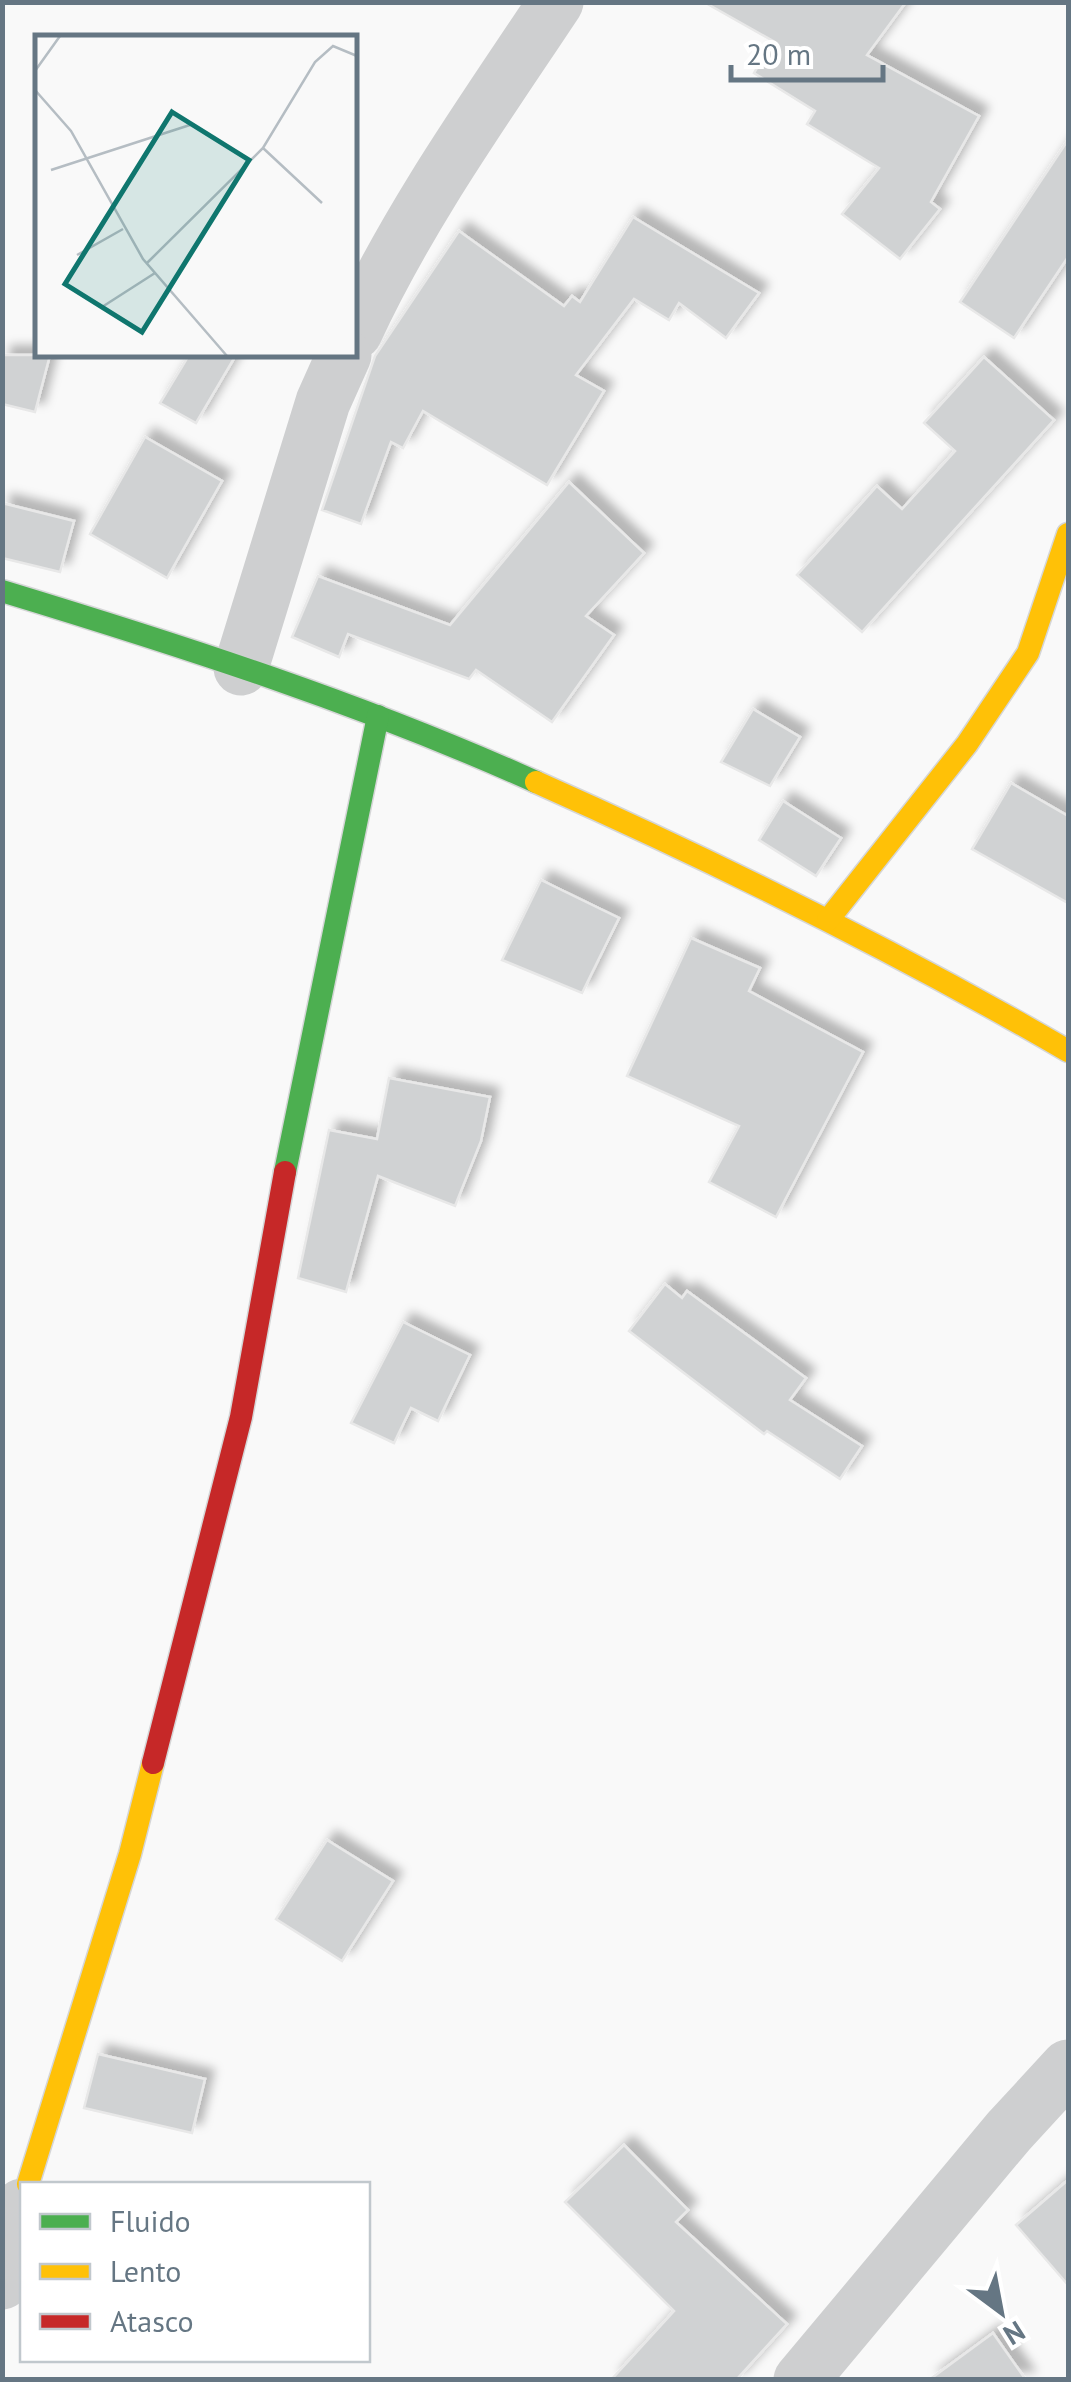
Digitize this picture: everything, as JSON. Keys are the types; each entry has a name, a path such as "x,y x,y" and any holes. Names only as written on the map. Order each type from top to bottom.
{"street":[{"path":"358,326 379,280 455,155 556,2"},
{"path":"241,668 322,402 343,358"},
{"path":"828,920 967,744 1028,653 1068,534"},
{"path":"2,591 241,668 441,739 732,870 1068,1051"},
{"path":"29,2182 53,2092 130,1854 240,1417 293,1125 378,716"},
{"path":"801,2380 1009,2131 1068,2067"},
{"path":"2,2282 20,2214"}],"building":[{"path":"704,2 906,2 867,55 979,116 931,202 940,209 900,259 842,214 879,168 807,124 815,111 754,73 773,41"},
{"path":"1068,140 1068,257 1014,338 960,302"},
{"path":"633,217 759,293 726,338 679,303 669,320 634,299 576,375 604,391 547,485 423,411 403,448 391,442 361,524 322,510 375,356 459,231 564,306 572,296 580,302"},
{"path":"2,355 49,358 35,412 2,404"},
{"path":"984,357 1054,420 862,632 797,575 877,486 902,509 955,451 924,423"},
{"path":"187,358 234,358 196,423 160,403"},
{"path":"145,437 222,481 167,578 90,534"},
{"path":"569,482 644,553 586,616 614,635 552,722 476,670 469,679 348,634 339,657 292,637 318,576 450,625"},
{"path":"2,503 74,521 60,572 2,558"},
{"path":"753,709 800,737 770,786 721,762"},
{"path":"1011,783 1068,816 1068,903 972,849"},
{"path":"783,801 841,838 816,876 759,840"},
{"path":"541,880 619,918 582,993 502,960"},
{"path":"691,938 760,968 749,991 863,1052 776,1217 709,1182 739,1126 627,1076"},
{"path":"389,1078 490,1097 481,1141 455,1206 378,1176 346,1292 298,1278 329,1130 377,1139"},
{"path":"665,1284 682,1298 687,1291 806,1378 790,1400 862,1446 840,1479 767,1431 764,1434 629,1331"},
{"path":"403,1322 470,1355 438,1421 411,1408 394,1443 351,1423"},
{"path":"327,1840 393,1881 342,1961 276,1919"},
{"path":"98,2054 205,2079 192,2133 84,2108"},
{"path":"624,2145 688,2210 676,2222 787,2324 736,2380 611,2380 674,2311 565,2202"},
{"path":"1068,2180 1068,2285 1016,2225"},
{"path":"993,2333 1026,2380 929,2380"}],"traffic: fast":[{"path":"2,591 272,678 405,727 536,782"},
{"path":"285,1172 378,716"}],"traffic: slow":[{"path":"828,920 967,744 1028,653 1068,534"},
{"path":"536,782 806,909 1068,1051"},
{"path":"29,2182 130,1854 153,1763"}],"traffic: jam":[{"path":"153,1763 241,1417 285,1172"}]}
